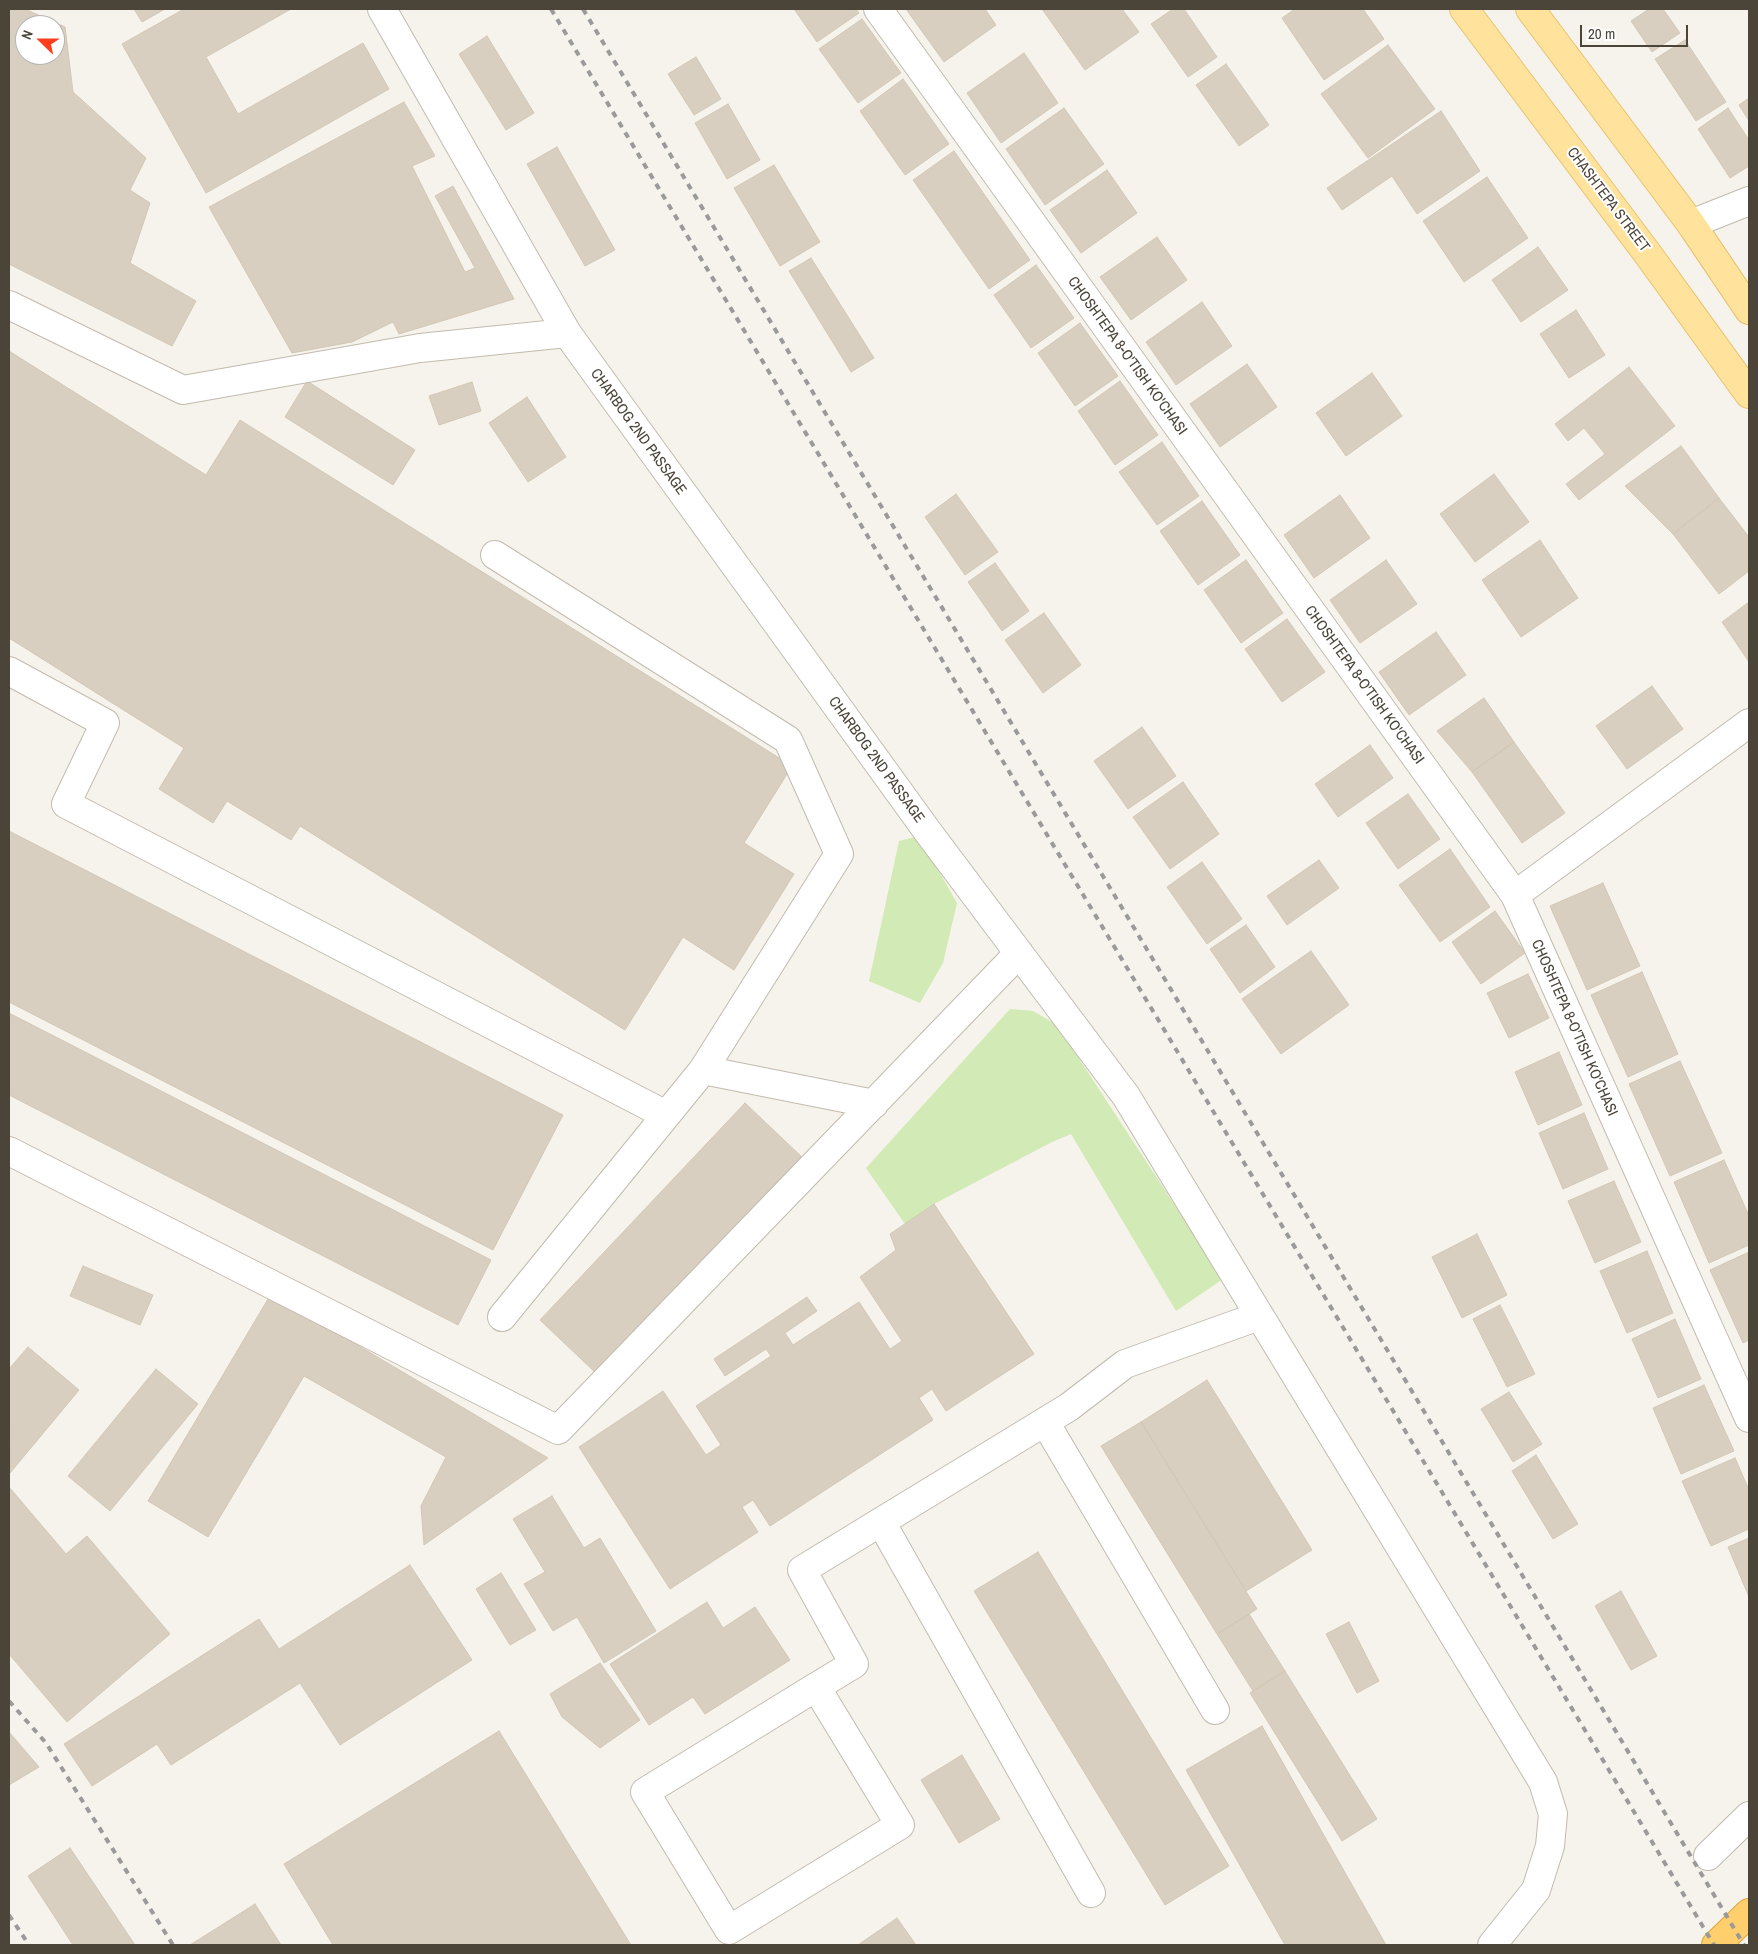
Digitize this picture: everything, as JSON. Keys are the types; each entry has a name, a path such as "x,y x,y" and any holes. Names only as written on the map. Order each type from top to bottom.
{"highway":[{"path":"1716,1945 1749,1913"}],"main road":[{"name":"CHASHTEPA STREET","path":"1464,9 1749,394"},
{"path":"1530,9 1691,224 1749,310"}],"street":[{"name":"CHARBOG 2ND PASSAGE","path":"382,9 567,333 928,832 1126,1096 1543,1782 1554,1814 1550,1846 1536,1890 1492,1945"},
{"name":"CHOSHTEPA 8-O'TISH KO'CHASI","path":"878,9 1515,895 1749,1418"},
{"path":"1691,224 1749,200"},
{"path":"9,305 183,390 420,348 567,333"},
{"path":"494,555 788,740 839,854 702,1070 502,1317"},
{"path":"9,671 105,723 66,804 666,1115"},
{"path":"1515,895 1749,722"},
{"path":"9,1151 558,1430 1019,954"},
{"path":"702,1070 874,1104"},
{"path":"816,1688 900,1825 727,1938 645,1792 854,1664 802,1570 1069,1407 1125,1364 1259,1316"},
{"path":"1045,1422 1215,1710"},
{"path":"881,1522 1091,1893"},
{"path":"1708,1856 1749,1816"}],"green space":[{"path":"919,836 957,903 943,963 920,1003 869,981 899,841"},
{"path":"1010,1009 1033,1011 1057,1025 1223,1279 1176,1311 1071,1134 1052,1142 934,1204 905,1224 866,1168"}],"building":[{"path":"9,9 25,9 38,15 15,15 15,65 65,65 65,27 73,92 146,158 130,190 150,203 130,263 196,301 172,346 9,264"},
{"path":"134,9 165,9 142,22"},
{"path":"184,9 291,9 206,57 238,114 363,43 389,89 206,193 122,44"},
{"path":"794,9 856,9 859,13 817,42"},
{"path":"906,9 985,9 996,25 944,62"},
{"path":"1042,9 1122,9 1139,32 1085,70"},
{"path":"1173,9 1184,9 1217,57 1188,77 1151,24"},
{"path":"1295,9 1363,9 1384,39 1324,80 1282,18"},
{"path":"1649,9 1663,9 1680,33 1652,52 1631,21"},
{"path":"862,19 901,73 858,103 819,49"},
{"path":"487,36 534,113 506,130 459,54"},
{"path":"1685,40 1726,102 1696,121 1655,59"},
{"path":"1388,45 1435,109 1368,158 1321,94"},
{"path":"1024,53 1058,103 1001,143 967,93"},
{"path":"696,57 721,99 694,115 668,74"},
{"path":"1226,64 1269,125 1239,146 1196,85"},
{"path":"903,79 949,144 905,175 860,111"},
{"path":"1749,98 1749,121 1739,105"},
{"path":"404,102 435,156 412,166 465,272 475,268 435,196 453,186 514,299 399,334 393,322 352,342 292,353 209,207"},
{"path":"728,104 760,160 727,179 695,123"},
{"path":"1064,108 1104,164 1045,205 1006,149"},
{"path":"1728,108 1749,140 1749,166 1730,178 1698,129"},
{"path":"1441,111 1480,171 1417,214 1392,176 1342,210 1327,188"},
{"path":"557,147 615,250 585,266 527,164"},
{"path":"954,151 1030,260 989,289 913,180"},
{"path":"774,165 820,242 780,266 734,188"},
{"path":"1107,170 1137,213 1081,253 1050,210"},
{"path":"1487,177 1528,238 1464,282 1423,221"},
{"path":"1157,237 1187,280 1131,320 1100,277"},
{"path":"1538,247 1568,290 1521,322 1492,280"},
{"path":"811,258 874,358 851,372 789,271"},
{"path":"1036,265 1074,318 1031,348 994,295"},
{"path":"1202,302 1232,346 1176,385 1146,342"},
{"path":"1576,310 1605,355 1569,378 1540,334"},
{"path":"1080,323 1118,376 1075,406 1038,353"},
{"path":"9,351 206,475 240,420 792,766 744,843 794,874 734,970 683,937 625,1030 300,826 291,840 227,801 213,823 159,789 184,748 9,638"},
{"path":"1247,364 1277,407 1220,447 1190,404"},
{"path":"1629,367 1675,426 1579,500 1566,484 1605,454 1584,428 1568,441 1555,424"},
{"path":"1372,373 1402,416 1346,456 1316,413"},
{"path":"307,381 415,450 393,485 285,417"},
{"path":"1120,381 1158,435 1115,465 1078,411"},
{"path":"472,382 481,411 439,425 429,396"},
{"path":"527,397 566,457 528,482 489,423"},
{"path":"1162,442 1199,496 1157,525 1119,472"},
{"path":"1681,446 1719,498 1673,534 1625,486"},
{"path":"1494,474 1529,522 1475,562 1440,514"},
{"path":"956,494 998,552 965,575 925,517"},
{"path":"1340,495 1370,538 1314,578 1284,535"},
{"path":"1719,498 1749,537 1749,571 1719,594 1673,534"},
{"path":"1202,501 1240,555 1198,585 1160,531"},
{"path":"1540,540 1578,598 1521,637 1482,580"},
{"path":"1246,560 1283,613 1241,643 1204,590"},
{"path":"1386,560 1417,604 1360,643 1330,600"},
{"path":"995,563 1029,611 1002,631 968,582"},
{"path":"1749,602 1749,662 1722,622"},
{"path":"1044,613 1081,665 1043,693 1005,640"},
{"path":"1287,619 1325,672 1282,702 1245,649"},
{"path":"1436,632 1466,675 1409,715 1379,672"},
{"path":"1652,686 1683,729 1627,769 1596,726"},
{"path":"1484,698 1514,742 1472,772 1437,731"},
{"path":"1142,727 1176,776 1128,809 1094,761"},
{"path":"1514,742 1565,813 1522,843 1472,772"},
{"path":"1370,745 1393,778 1338,817 1315,784"},
{"path":"1183,782 1219,834 1170,869 1133,817"},
{"path":"1408,794 1440,839 1398,869 1366,823"},
{"path":"9,831 563,1115 493,1250 9,1002"},
{"path":"1450,849 1490,907 1440,942 1399,885"},
{"path":"1319,860 1339,888 1287,925 1267,896"},
{"path":"1202,862 1242,919 1207,944 1167,887"},
{"path":"1603,883 1640,966 1587,990 1550,906"},
{"path":"1495,911 1525,953 1481,984 1452,942"},
{"path":"1246,925 1275,967 1240,993 1210,949"},
{"path":"1311,951 1349,1005 1281,1054 1242,999"},
{"path":"1642,972 1678,1054 1628,1077 1591,995"},
{"path":"1528,974 1549,1018 1509,1038 1487,993"},
{"path":"9,1013 491,1260 458,1325 9,1095"},
{"path":"1559,1052 1582,1105 1538,1125 1515,1072"},
{"path":"1680,1061 1722,1153 1670,1176 1629,1084"},
{"path":"745,1103 804,1159 599,1376 540,1320"},
{"path":"1584,1113 1608,1169 1563,1189 1539,1133"},
{"path":"1724,1160 1749,1216 1749,1245 1709,1263 1674,1182"},
{"path":"1614,1181 1641,1242 1595,1263 1568,1201"},
{"path":"934,1204 1034,1354 946,1411 932,1389 919,1398 933,1420 770,1526 753,1500 742,1507 758,1532 670,1589 579,1447 663,1391 706,1455 721,1445 696,1406 771,1356 766,1349 725,1376 714,1359 807,1297 817,1311 785,1333 793,1345 859,1302 890,1349 902,1341 860,1277 896,1250 890,1234"},
{"path":"1477,1234 1507,1295 1462,1318 1432,1257"},
{"path":"1647,1251 1673,1313 1627,1333 1600,1271"},
{"path":"1749,1252 1749,1340 1743,1343 1710,1270"},
{"path":"83,1266 153,1295 140,1325 70,1296"},
{"path":"271,1294 548,1458 424,1545 421,1506 446,1457 304,1376 208,1537 148,1501"},
{"path":"1500,1305 1535,1374 1507,1387 1473,1319"},
{"path":"1675,1319 1701,1379 1658,1398 1632,1339"},
{"path":"28,1347 79,1390 10,1473 9,1369"},
{"path":"156,1369 198,1404 110,1511 68,1476"},
{"path":"1207,1380 1312,1550 1246,1591 1141,1422"},
{"path":"1704,1385 1734,1451 1681,1474 1653,1408"},
{"path":"1509,1392 1542,1444 1513,1462 1481,1409"},
{"path":"1141,1422 1257,1609 1217,1634 1101,1446"},
{"path":"1536,1455 1578,1524 1553,1539 1512,1471"},
{"path":"1735,1458 1749,1490 1749,1529 1711,1546 1682,1481"},
{"path":"9,1487 66,1554 87,1536 170,1634 67,1722 9,1654"},
{"path":"552,1496 584,1548 600,1538 656,1631 604,1663 577,1617 553,1631 524,1584 545,1572 513,1519"},
{"path":"1749,1538 1749,1597 1728,1547"},
{"path":"1038,1552 1229,1866 1165,1905 974,1591"},
{"path":"410,1565 472,1660 340,1745 300,1683 171,1765 157,1744 92,1786 64,1744 259,1619 279,1649"},
{"path":"501,1573 536,1630 510,1645 476,1589"},
{"path":"1621,1591 1657,1656 1631,1670 1595,1606"},
{"path":"707,1602 723,1628 755,1607 790,1660 705,1714 693,1697 649,1725 610,1664"},
{"path":"1249,1614 1285,1671 1253,1691 1217,1634"},
{"path":"1349,1622 1379,1681 1357,1693 1326,1634"},
{"path":"600,1663 640,1720 600,1748 562,1717 550,1694"},
{"path":"1285,1671 1377,1819 1342,1841 1250,1693"},
{"path":"1262,1726 1386,1945 1285,1945 1186,1770"},
{"path":"499,1731 631,1945 333,1945 284,1864"},
{"path":"9,1732 39,1767 9,1785"},
{"path":"962,1755 1000,1819 959,1843 921,1780"},
{"path":"70,1848 135,1945 73,1945 28,1876"},
{"path":"255,1904 281,1945 190,1945"},
{"path":"897,1918 916,1945 858,1945"}],"railway":[{"path":"551,9 1714,1945"},
{"path":"583,9 1744,1945"},
{"path":"9,1701 46,1743 173,1945"},
{"path":"9,1915 29,1945"}]}
